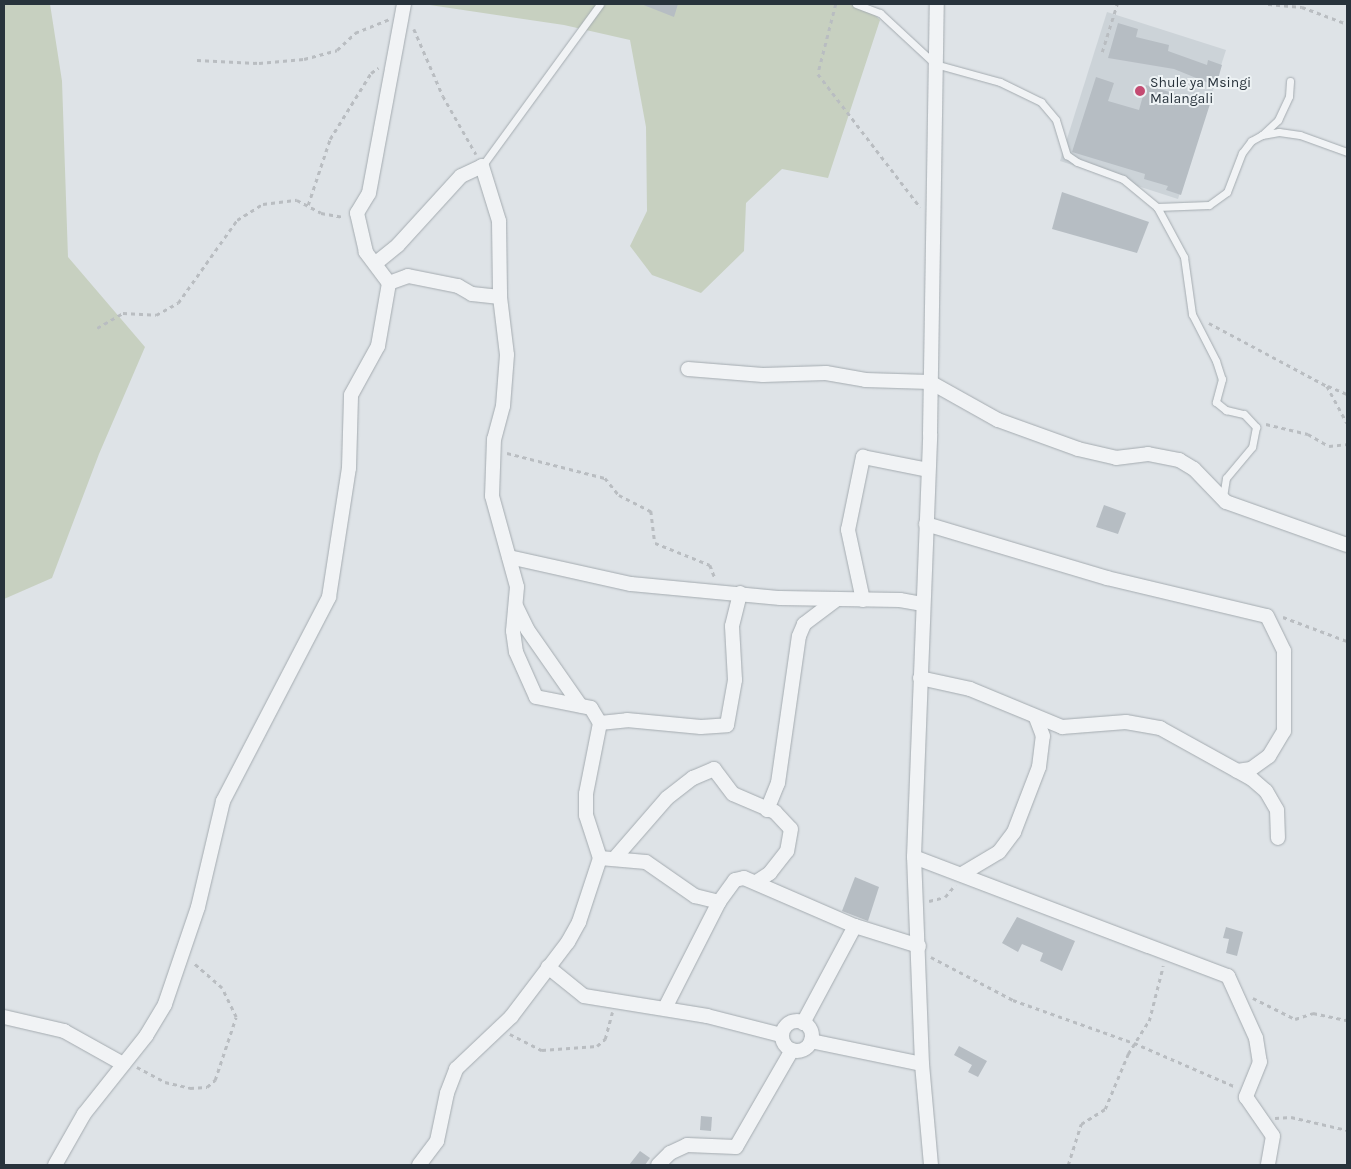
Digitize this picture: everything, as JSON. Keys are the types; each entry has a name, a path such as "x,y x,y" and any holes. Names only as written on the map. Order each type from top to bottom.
{"street":[{"path":"931,1165 922,1064 920,950 914,857 928,470 937,4"},
{"path":"55,1165 84,1114 125,1062 166,1004 184,952 223,802 329,597 349,468 351,395 378,346 389,283 366,252 357,213 369,194 403,8"},
{"path":"376,263 398,245 461,176 482,166 499,220 500,296 505,324 506,385 494,450 492,496 517,587 516,652 534,694 541,700 580,705 595,711 600,723 586,794 586,815 600,858 579,922 548,967 500,1028 456,1069 447,1093 437,1142 419,1165"},
{"path":"389,283 408,276 458,286 472,294 500,296"},
{"path":"688,369 762,374 826,373 865,380 930,382 998,420 1070,446 1116,458 1148,454 1179,460 1194,469 1226,502 1347,545"},
{"path":"863,600 848,530 863,457 928,470"},
{"path":"926,524 1107,578 1267,616 1284,651 1284,731 1268,756 1251,769 1237,771"},
{"path":"509,557 609,582 836,600 922,604"},
{"path":"600,723 627,720 701,727 727,725 736,680 732,626 736,592"},
{"path":"767,810 778,783 799,636 804,624 836,600"},
{"path":"516,605 527,629 580,705"},
{"path":"920,678 970,689 1036,718 1077,728 1146,723 1252,779 1274,802 1278,838"},
{"path":"962,874 999,852 1014,832 1039,767 1043,736 1036,718"},
{"path":"614,859 667,798 709,770 720,774 733,794 787,822 792,838 774,868 756,882"},
{"path":"914,857 962,874 1016,898 1164,950 1210,967 1228,976 1236,987 1256,1038 1260,1062 1246,1091 1273,1136 1268,1165"},
{"path":"600,858 646,862 695,896 719,902"},
{"path":"665,1008 719,902 735,880 756,882 855,926 920,950"},
{"path":"803,1023 855,926"},
{"path":"548,967 584,996 665,1008 782,1035"},
{"path":"4,1018 64,1031 125,1062"},
{"path":"803,1023 789,1023 782,1035 783,1044 792,1050 801,1051 811,1041"},
{"path":"803,1023 811,1041"},
{"path":"811,1041 922,1064"},
{"path":"658,1165 670,1153 687,1146 736,1147 792,1050"}],"lane":[{"path":"482,166 600,4"},
{"path":"856,4 880,13 935,64 1000,82 1041,102 1056,120 1067,154 1077,162 1123,179 1157,207 1184,257 1192,314 1205,332 1222,379 1216,402 1254,422 1257,436 1226,478 1222,497 1226,502"},
{"path":"1157,207 1209,205 1226,192 1242,153 1251,141 1262,135 1278,120 1289,96 1290,81"},
{"path":"1262,135 1279,132 1300,135 1347,152"}],"path":[{"path":"836,4 818,74 891,174 932,222"},
{"path":"1102,52 1116,4"},
{"path":"1268,4 1302,7 1347,24"},
{"path":"197,60 260,63 321,56 337,50 355,33 403,8"},
{"path":"412,26 440,90 482,166"},
{"path":"308,205 330,139 371,74 394,53"},
{"path":"97,328 123,313 156,315 178,303 237,220 263,204 290,199 334,216 357,213"},
{"path":"1192,314 1327,386 1347,394"},
{"path":"1327,386 1347,422"},
{"path":"1254,422 1308,434 1329,446 1347,444"},
{"path":"494,450 605,478 619,495 651,511 655,543 710,565 715,578 736,592"},
{"path":"1267,616 1277,615 1347,641"},
{"path":"918,904 945,897 962,874"},
{"path":"920,950 1013,1000 1134,1043 1246,1091"},
{"path":"1068,1165 1081,1124 1105,1109 1134,1043 1149,1021 1162,975 1164,950"},
{"path":"125,1062 166,1082 190,1088 207,1087 215,1080 236,1017 222,988 203,975 184,952"},
{"path":"1236,987 1280,1014 1295,1019 1313,1013 1347,1020"},
{"path":"500,1028 542,1050 597,1046 605,1039 611,1025 610,1000"},
{"path":"1262,1118 1291,1117 1347,1130"}],"shaded area":[{"path":"1107,12 1226,50 1178,199 1060,161"}],"green space":[{"path":"4,4 50,4 62,81 68,257 145,347 99,454 52,578 4,599"},
{"path":"423,4 864,4 880,20 828,178 782,169 746,203 744,251 701,293 652,275 630,246 647,211 646,127 630,40 564,25"}],"building":[{"path":"641,4 678,4 674,17"},
{"path":"1118,23 1138,29 1136,37 1169,45 1168,51 1207,65 1208,60 1222,65 1216,86 1174,69 1108,58"},
{"path":"1096,77 1114,83 1108,101 1139,110 1146,85 1210,104 1181,195 1166,190 1168,186 1144,179 1145,174 1072,152"},
{"path":"1062,192 1149,222 1137,253 1052,229"},
{"path":"1104,505 1126,513 1118,534 1096,527"},
{"path":"855,877 879,887 868,921 842,911"},
{"path":"1017,917 1075,941 1062,971 1040,961 1043,953 1022,944 1018,952 1002,943"},
{"path":"1226,927 1243,932 1237,956 1226,953 1229,939 1223,938"},
{"path":"959,1046 987,1061 978,1077 968,1072 972,1065 954,1055"},
{"path":"701,1116 712,1117 711,1131 700,1130"},
{"path":"640,1151 650,1158 645,1165 629,1165"}],"place":[{"name":"Shule ya Msingi Malangali","path":"1140,91"}]}
